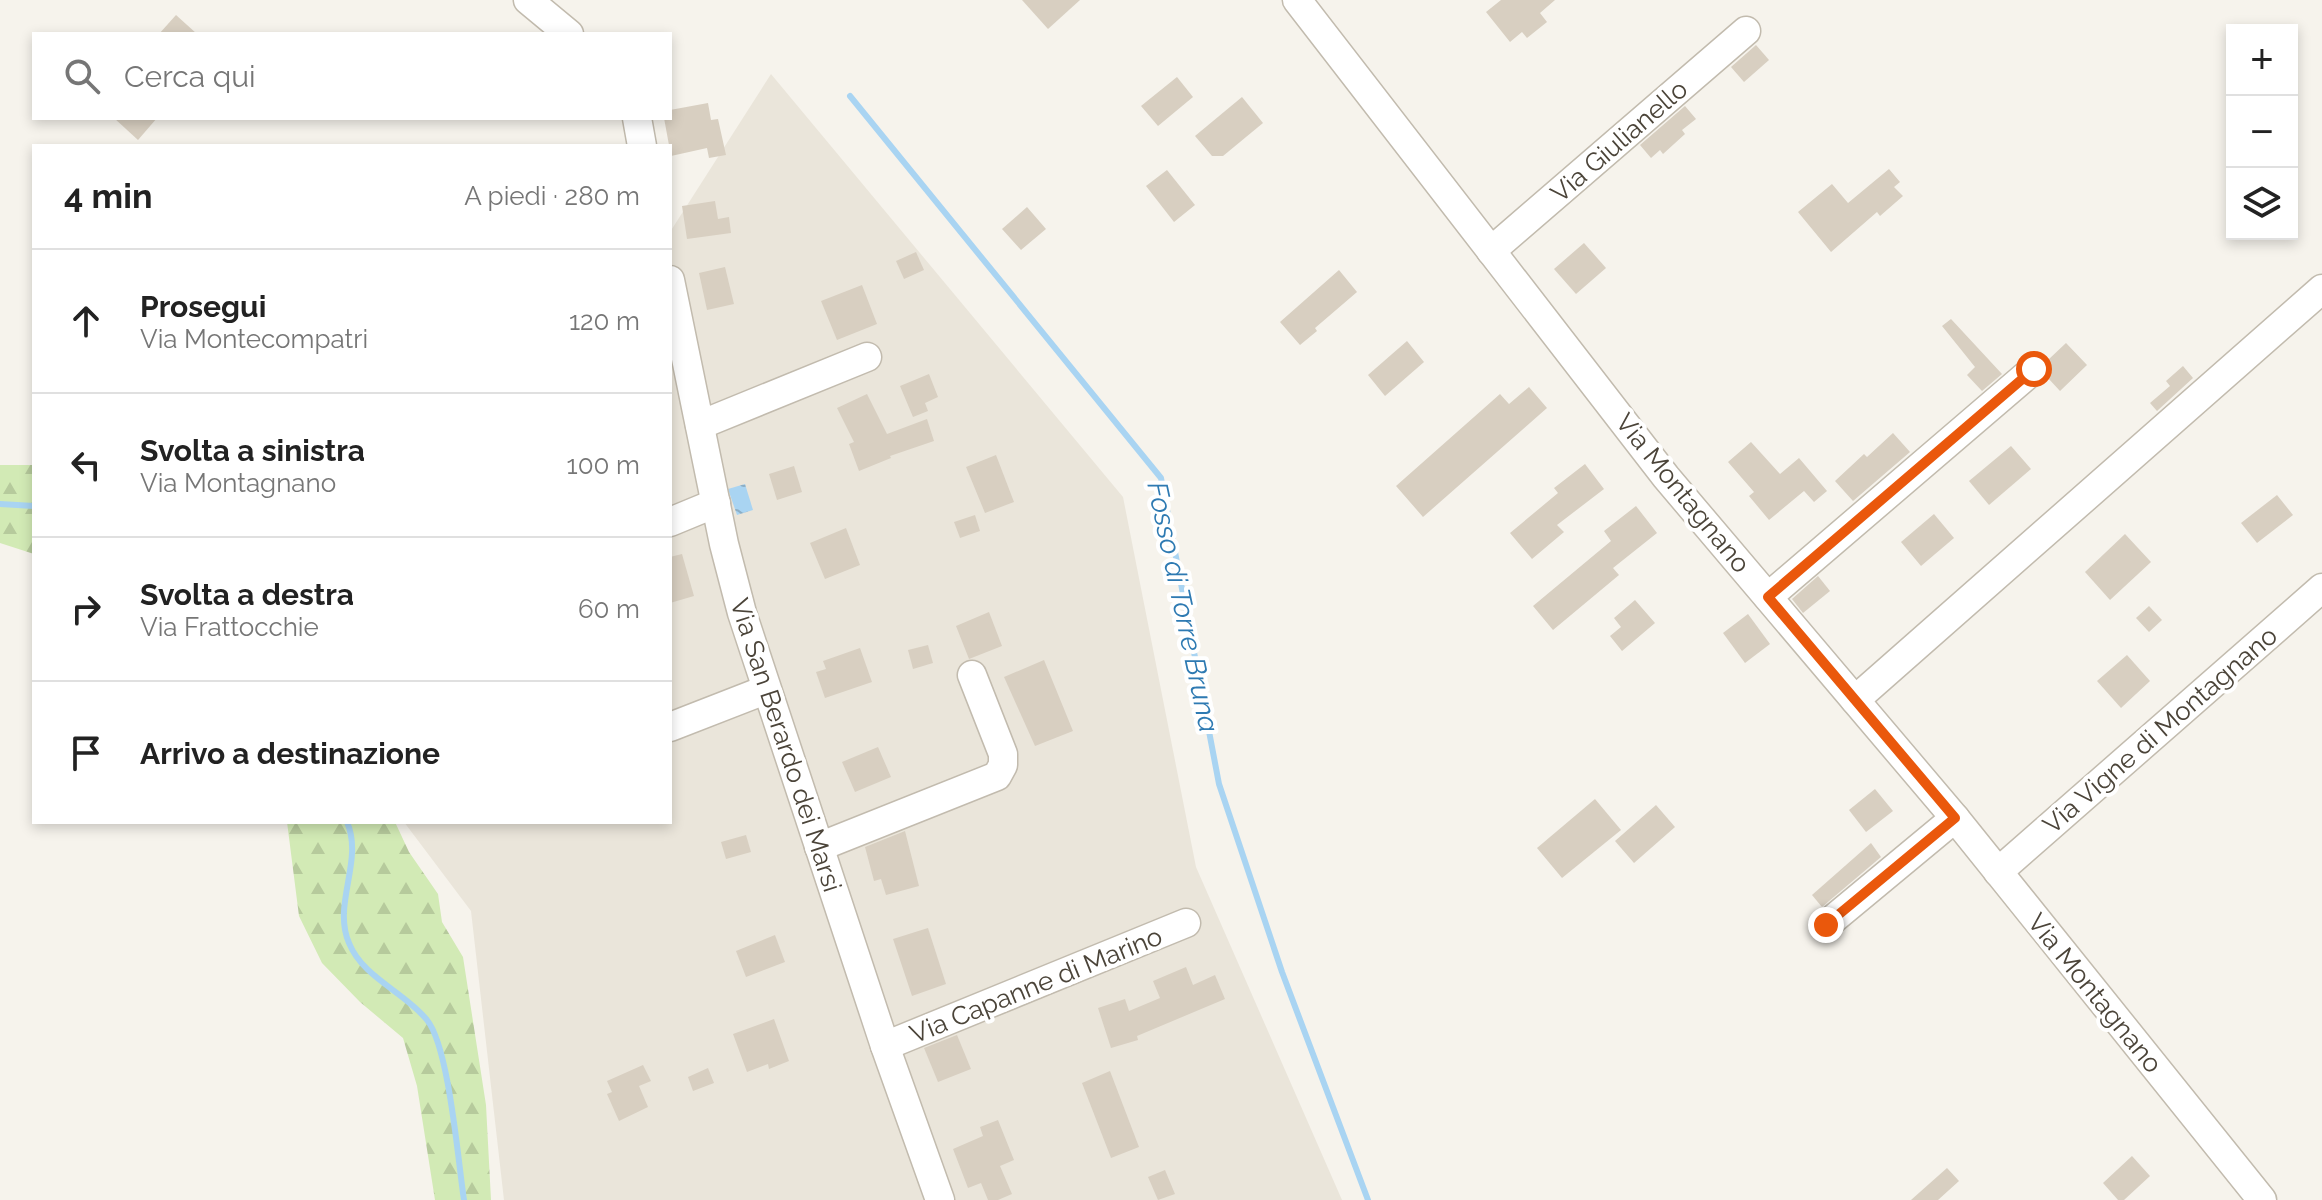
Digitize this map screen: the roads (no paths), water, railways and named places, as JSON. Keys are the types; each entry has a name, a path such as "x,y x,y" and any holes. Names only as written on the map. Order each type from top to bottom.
{"street":[{"path":"528,0 567,32"},
{"name":"Via Montagnano","path":"1297,0 1666,477 1955,818 2262,1200"},
{"name":"Via Giulianello","path":"1491,251 1746,31"},
{"path":"637,120 642,144"},
{"path":"1855,700 2322,289"},
{"name":"Via San Berardo dei Marsi","path":"672,290 734,587 765,690 940,1200"},
{"path":"700,425 867,357"},
{"path":"1768,597 2034,369"},
{"path":"672,521 716,503"},
{"name":"Via Vigne di Montagnano","path":"1998,872 2322,588"},
{"path":"819,847 997,776 1003,765 1003,754 972,675"},
{"path":"672,726 765,690"},
{"path":"1826,925 1955,818"},
{"name":"Via Capanne di Marino","path":"885,1046 1186,923"}],"water":[{"path":"745,484 753,510 737,515 728,489"}],"waterway":[{"name":"Fosso di Torre Bruna","path":"850,96 1161,478 1219,784 1282,972 1368,1200"},
{"path":"0,504 32,506"},
{"path":"348,824 352,852 344,913 349,943 364,966 418,1010 435,1034 447,1079 464,1200"}]}
